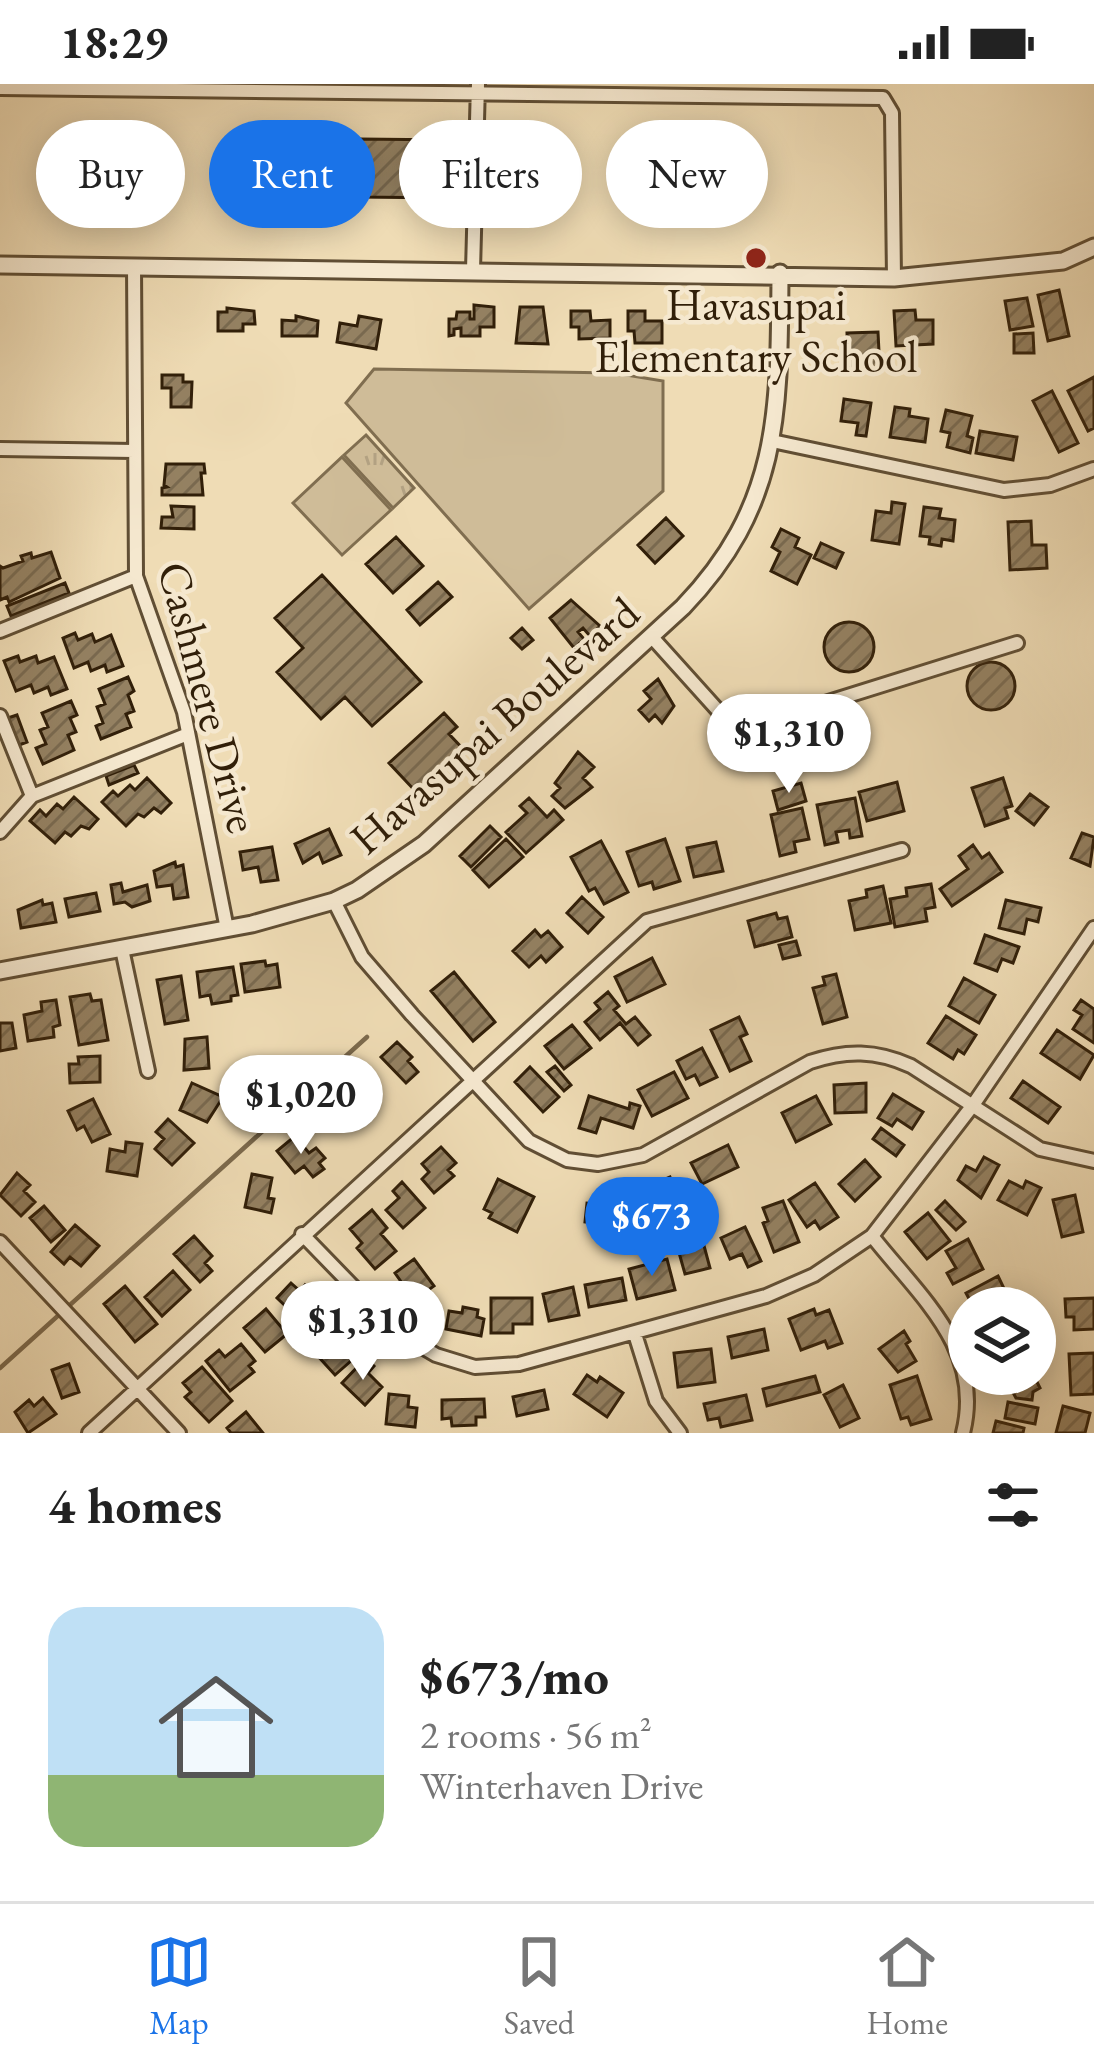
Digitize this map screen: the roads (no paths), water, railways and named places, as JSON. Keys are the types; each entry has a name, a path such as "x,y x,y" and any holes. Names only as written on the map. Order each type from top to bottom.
{"street":[{"path":"0,88 478,88 883,98 892,113 894,278"},
{"path":"473,271 478,88"},
{"path":"0,265 894,278 1064,262 1094,247"},
{"name":"Cashmere Drive","path":"134,266 136,576 178,689 227,929"},
{"name":"Havasupai Boulevard","path":"0,971 227,929 334,902 424,844 712,577 736,541 759,492 772,441 781,273"},
{"path":"772,441 1004,490 1050,485 1094,470"},
{"path":"0,449 134,452"},
{"path":"0,632 136,576"},
{"path":"651,636 723,716 739,724 760,723 1017,643"},
{"path":"0,716 32,796"},
{"path":"0,832 32,796 188,734"},
{"path":"89,1433 647,921 902,850"},
{"path":"334,902 362,957 472,1079 529,1141 567,1160 598,1164 662,1147 782,1076 834,1054 892,1057 1040,1149 1094,1161"},
{"path":"302,1234 397,1332 436,1355 476,1367 519,1364 766,1296 814,1275 872,1236 973,1105 1094,928"},
{"path":"122,949 148,1071"},
{"path":"872,1236 951,1335 964,1361 969,1394 963,1433"},
{"path":"0,1242 179,1433"},
{"path":"635,1334 656,1401 680,1433"}],"waterway":[{"path":"0,1368 367,1037"}],"place":[{"name":"Havasupai Elementary School","path":"756,258"}]}
